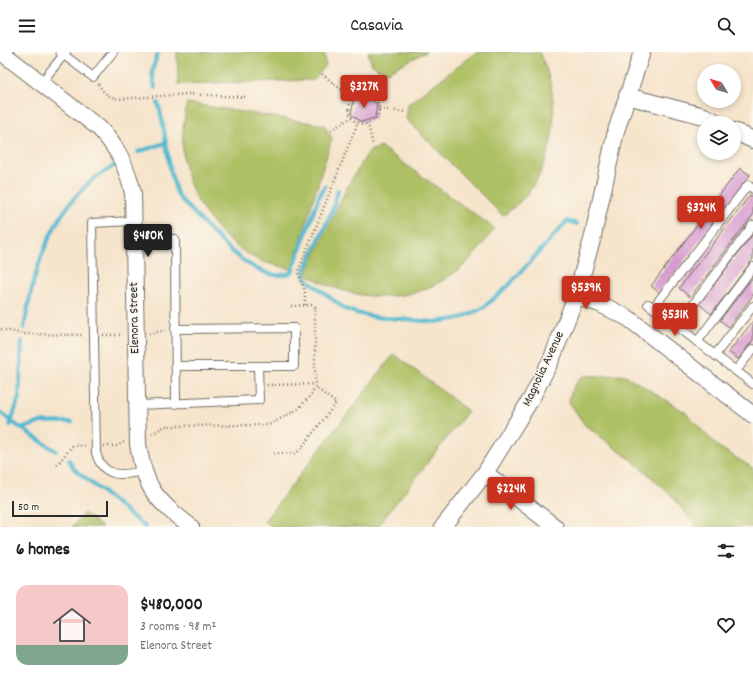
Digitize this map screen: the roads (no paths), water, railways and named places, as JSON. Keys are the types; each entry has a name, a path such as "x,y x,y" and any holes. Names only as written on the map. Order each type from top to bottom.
{"street":[{"name":"Elenora Street","path":"1,52 99,128 112,142 128,172 132,193 138,444 142,471 149,486 159,500 191,527"},
{"name":"Magnolia Avenue","path":"443,527 485,473 531,399 552,358 576,296 592,240 608,164 627,96 642,52"},
{"path":"627,96 704,116"},
{"path":"741,134 753,140"},
{"path":"576,296 600,304 628,318 753,415"},
{"path":"485,473 555,527"}],"lane":[{"path":"41,83 63,53 93,78 113,52"},
{"path":"753,189 748,185 650,306 753,384"},
{"path":"133,221 92,223 96,453 99,462 112,473 124,475 142,471"},
{"path":"677,326 753,225"},
{"path":"134,240 175,239 176,404"},
{"path":"697,342 753,267"},
{"path":"715,355 753,306"},
{"path":"175,329 294,328 294,366 176,366"},
{"path":"736,371 753,349"},
{"path":"137,406 259,400 258,366"}],"waterway":[{"path":"155,88 152,72 158,52"},
{"path":"158,103 163,122 173,181 181,200 238,257 266,273 280,275 292,272 320,194 325,186"},
{"path":"138,152 165,143"},
{"path":"24,328 37,268 52,231 62,214 89,183 114,166"},
{"path":"338,190 333,209 304,272 305,278 345,309 376,317 436,322 461,318 483,308 509,285 567,221 577,224"},
{"path":"10,425 19,398 22,341"},
{"path":"0,412 12,422 56,451"},
{"path":"24,428 41,422 72,422"},
{"path":"69,460 74,469 145,527"}]}
